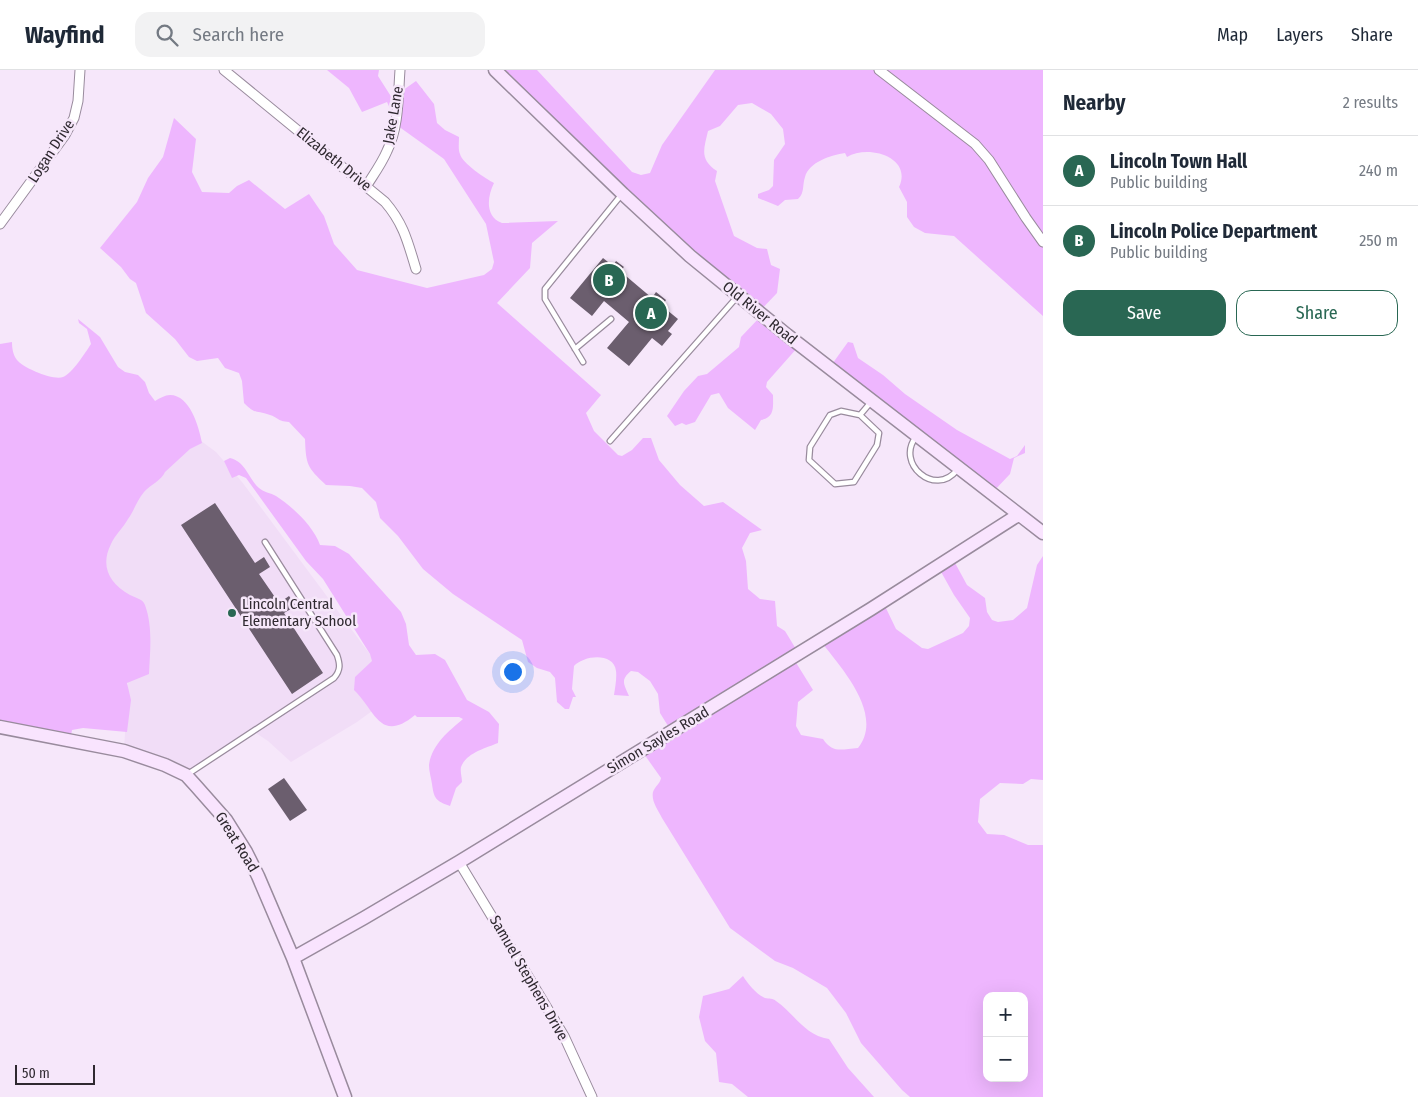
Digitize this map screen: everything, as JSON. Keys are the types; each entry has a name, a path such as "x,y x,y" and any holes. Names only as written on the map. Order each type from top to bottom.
{"street":[{"name":"Logan Drive","path":"0,224 65,135 74,118 78,101 80,70"},
{"name":"Elizabeth Drive","path":"224,70 386,202 397,216 404,230 416,269"},
{"name":"Jake Lane","path":"367,185 388,150 394,132 400,70"},
{"name":"Old River Road","path":"495,70 690,256 738,296 1018,515 1041,529"},
{"path":"880,70 975,144 989,160 1043,242"},
{"name":"Simon Sayles Road","path":"293,958 459,862 871,609 1018,515"},
{"name":"Great Road","path":"0,727 124,751 165,764 186,775 226,820 246,852 293,958 346,1097"},
{"name":"Samuel Stephens Drive","path":"459,862 564,1036 592,1097"}],"lane":[{"path":"583,362 545,299 545,289 623,194"},
{"path":"610,441 738,296"},
{"path":"575,349 611,319"},
{"path":"860,415 871,400"},
{"path":"842,411 860,415 879,433 878,445 854,482 835,484 810,460 810,447 830,415 842,411"},
{"path":"917,436 910,446 911,462 928,479 935,482 942,481 950,478 959,468"},
{"path":"186,775 334,678 339,671 340,662 337,655 265,542"}],"shaded area":[{"path":"327,70 379,70 378,76 392,98 416,81 434,104 437,123 445,130 459,137 459,150 465,162 494,183 490,194 489,206 496,220 502,223 558,221 532,243 530,268 497,303 601,395 586,413 594,431 618,455 622,456 632,450 643,438 651,438 659,460 680,485 704,506 723,502 762,530 750,533 742,548 746,561 748,589 760,599 775,601 777,626 785,631 799,654 795,661 813,690 798,702 796,726 801,735 823,739 830,747 843,750 858,748 865,735 864,707 858,693 823,644 884,604 896,629 922,648 928,649 963,633 969,626 970,618 940,570 954,561 967,585 985,598 987,612 992,620 998,622 1013,620 1027,608 1037,565 1043,556 1043,780 1031,779 1023,784 1000,783 980,799 978,822 987,834 1004,835 1028,845 1043,845 1043,1097 910,1097 902,1090 861,1043 846,1013 827,988 793,968 775,961 730,928 662,818 653,799 653,792 661,778 644,754 673,734 660,713 658,694 650,681 638,672 631,671 624,680 629,696 614,695 616,671 614,665 604,658 584,659 574,666 572,689 576,697 573,697 569,709 565,709 557,702 555,678 550,672 537,668 528,662 522,640 453,594 423,569 398,536 380,518 376,502 362,488 326,485 309,465 305,439 289,422 254,411 248,407 244,403 242,381 239,373 225,368 218,358 197,361 189,357 175,339 146,313 136,283 100,248 137,202 148,178 163,157 174,118 196,139 192,172 202,192 229,193 237,186 249,180 285,209 309,194 324,216 334,244 357,270 427,288 484,275 492,269 494,262 486,224 444,159 398,126 387,102 362,112 349,88"},
{"path":"494,70 537,70 632,172 641,175 650,173 662,145 715,70 1043,70 1043,316 954,236 925,233 914,227 907,217 907,202 899,187 902,177 900,168 886,156 866,152 856,153 847,157 845,153 833,155 816,163 807,172 798,199 785,200 778,206 758,198 758,194 769,190 773,186 774,160 785,144 783,129 771,114 752,103 738,105 720,126 708,131 704,153 707,162 717,171 715,181 734,236 757,248 767,249 771,265 780,269 777,293 758,313"},
{"path":"760,317 798,347 767,382 766,387 773,395 773,407 769,417 761,420 755,430 728,408 719,393 711,395 695,422 686,425 682,423 675,426 667,416 684,391 698,376 707,374 739,347 741,337"},
{"path":"78,319 100,337 118,367 125,372 138,375 145,382 149,393 155,401 170,395 177,396 183,400 196,421 202,443 190,449 144,492 108,552 107,567 112,579 130,595 143,601 148,613 149,622 149,674 127,683 131,700 127,732 83,728 72,730 70,741 0,730 0,344 12,342 17,360 32,370 53,377 63,377 74,368 91,344 87,329 79,323"},
{"path":"848,342 853,343 858,358 957,430 1010,459 1017,456 1025,445 1025,453 1014,458 1010,474 992,493 830,367"},
{"name":"Lincoln Central Elementary School","path":"197,438 216,452 242,482 398,692 357,722 291,762 268,741 253,731 186,775 124,751 131,621 108,580 105,554 123,510"},
{"path":"230,458 240,463 255,484 261,489 289,505 308,524 320,545 335,546 349,554 401,612 406,624 409,645 416,655 435,654 445,660 467,700 489,712 499,724 498,743 467,758 461,767 462,782 456,788 450,806 439,801 435,796 429,765 437,744 463,719 459,717 417,717 415,715 403,723 394,726 386,725 379,721 354,690 355,677 372,661 370,654 323,579 306,561 246,478 239,475 232,478 224,461"},
{"path":"743,976 758,994 775,1000 806,1029 829,1039 848,1068 874,1097 748,1097 732,1084 719,1082 716,1053 705,1041 699,1017 703,996 729,989"}],"building":[{"path":"603,258 613,266 616,261 624,267 620,271 652,298 656,292 666,300 662,306 678,319 668,331 672,334 662,346 652,338 629,366 607,348 629,322 604,301 592,316 570,298"},
{"path":"215,503 255,563 264,557 270,567 259,574 279,603 289,596 296,606 284,613 323,673 292,694 181,525"},
{"path":"284,778 307,810 290,821 268,789"}],"place":[{"name":"Lincoln Police Department","path":"609,280"},
{"name":"Lincoln Town Hall","path":"651,313"},
{"name":"Lincoln Central Elementary School","path":"232,613"}]}
